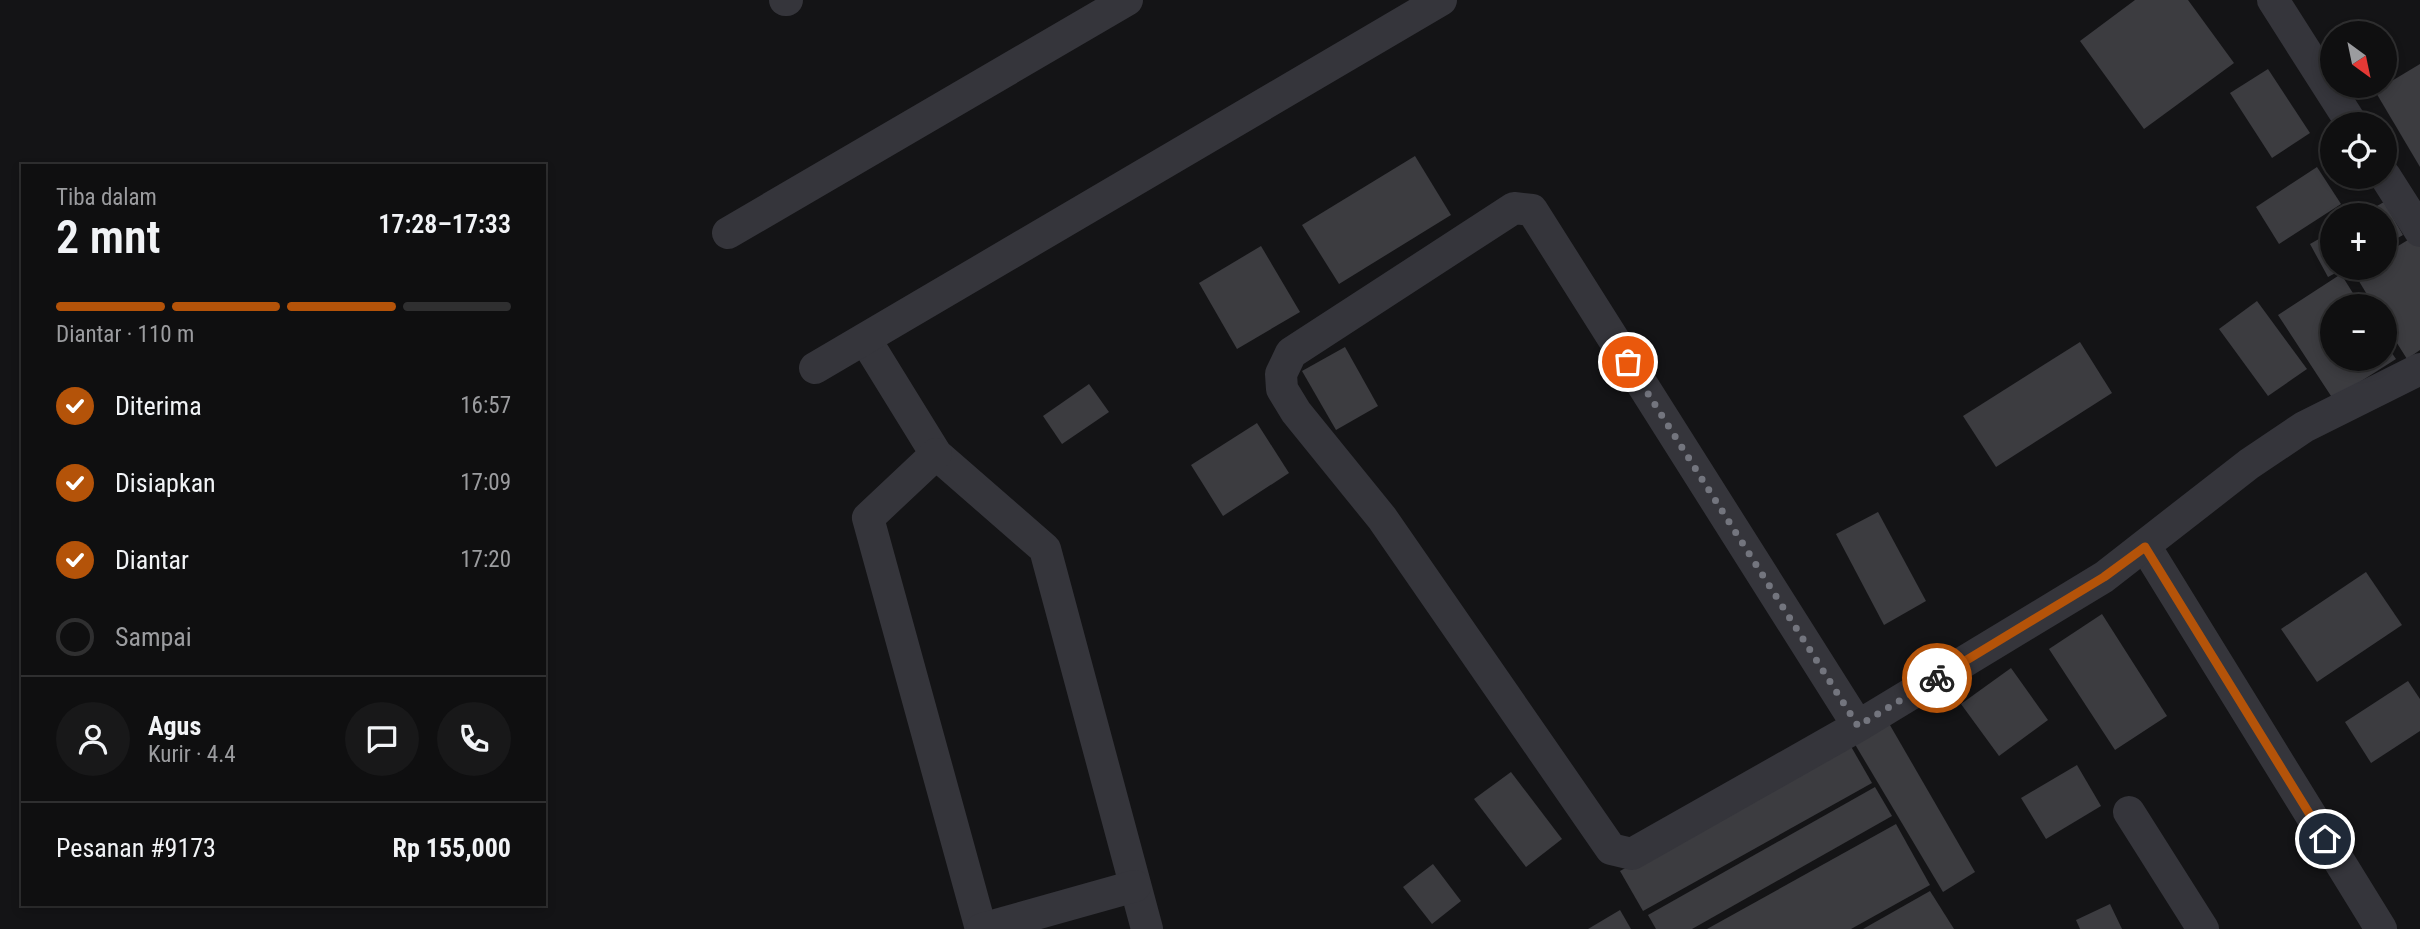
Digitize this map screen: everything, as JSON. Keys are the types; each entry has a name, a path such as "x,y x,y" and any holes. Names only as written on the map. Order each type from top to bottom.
{"street":[{"path":"728,233 1127,0"},
{"path":"815,368 1441,0"},
{"path":"2273,0 2344,112"},
{"path":"2393,189 2420,231"},
{"path":"1858,726 1532,211 1514,208 1291,353 1281,374 1282,388 1296,412 1382,518 1611,849 1632,854 1858,726 2104,577 2249,464 2304,427 2420,369"},
{"path":"865,339 936,454 1045,549 1147,929"},
{"path":"936,454 868,517 982,929 1135,886"},
{"path":"2145,547 2381,929"},
{"path":"2129,812 2203,929"}],"building":[{"path":"2135,0 2188,0 2234,63 2144,129 2080,41"},
{"path":"2420,64 2420,167 2397,128 2397,112 2387,112 2379,98 2398,98 2398,77"},
{"path":"2268,69 2310,133 2272,158 2230,93"},
{"path":"1415,156 1451,215 1339,284 1302,225"},
{"path":"2317,167 2320,172 2320,189 2331,189 2340,203 2320,203 2320,218 2279,244 2256,207"},
{"path":"2397,225 2403,235 2397,238"},
{"path":"2416,235 2420,241 2420,350 2407,359 2397,343 2397,294 2367,294 2358,280 2397,280 2397,247"},
{"path":"2320,238 2320,262 2310,244"},
{"path":"1261,246 1300,312 1237,349 1199,283"},
{"path":"2332,280 2345,280 2354,294 2320,294 2320,371 2377,371 2333,399 2278,315"},
{"path":"2257,301 2307,369 2268,396 2219,329"},
{"path":"2080,342 2112,393 1996,467 1963,416"},
{"path":"1345,347 1378,406 1336,430 1302,371"},
{"path":"1089,384 1109,412 1062,444 1043,416"},
{"path":"1257,423 1289,473 1223,516 1191,465"},
{"path":"1878,512 1926,601 1884,625 1836,534"},
{"path":"2366,572 2402,625 2317,682 2281,629"},
{"path":"2102,614 2167,716 2115,750 2049,649"},
{"path":"2011,668 2048,720 1999,756 1961,704"},
{"path":"2408,681 2420,699 2420,731 2371,763 2345,722"},
{"path":"1887,720 1975,872 1943,892 1853,741"},
{"path":"1849,743 1872,783 1643,911 1620,871"},
{"path":"2077,765 2101,806 2046,839 2021,798"},
{"path":"1511,772 1562,839 1526,867 1474,799"},
{"path":"1875,787 1892,816 1692,929 1656,929 1648,915"},
{"path":"1896,824 1930,885 1851,929 1707,929"},
{"path":"1433,864 1461,901 1432,924 1403,887"},
{"path":"1930,891 1954,929 1863,929"},
{"path":"2110,904 2122,929 2080,929 2076,920"},
{"path":"1620,910 1631,929 1588,929"}],"way so far":[{"path":"1628,362 1858,726 1937,678"}],"route":[{"path":"1937,678 2104,577 2145,547 2325,839"}]}
